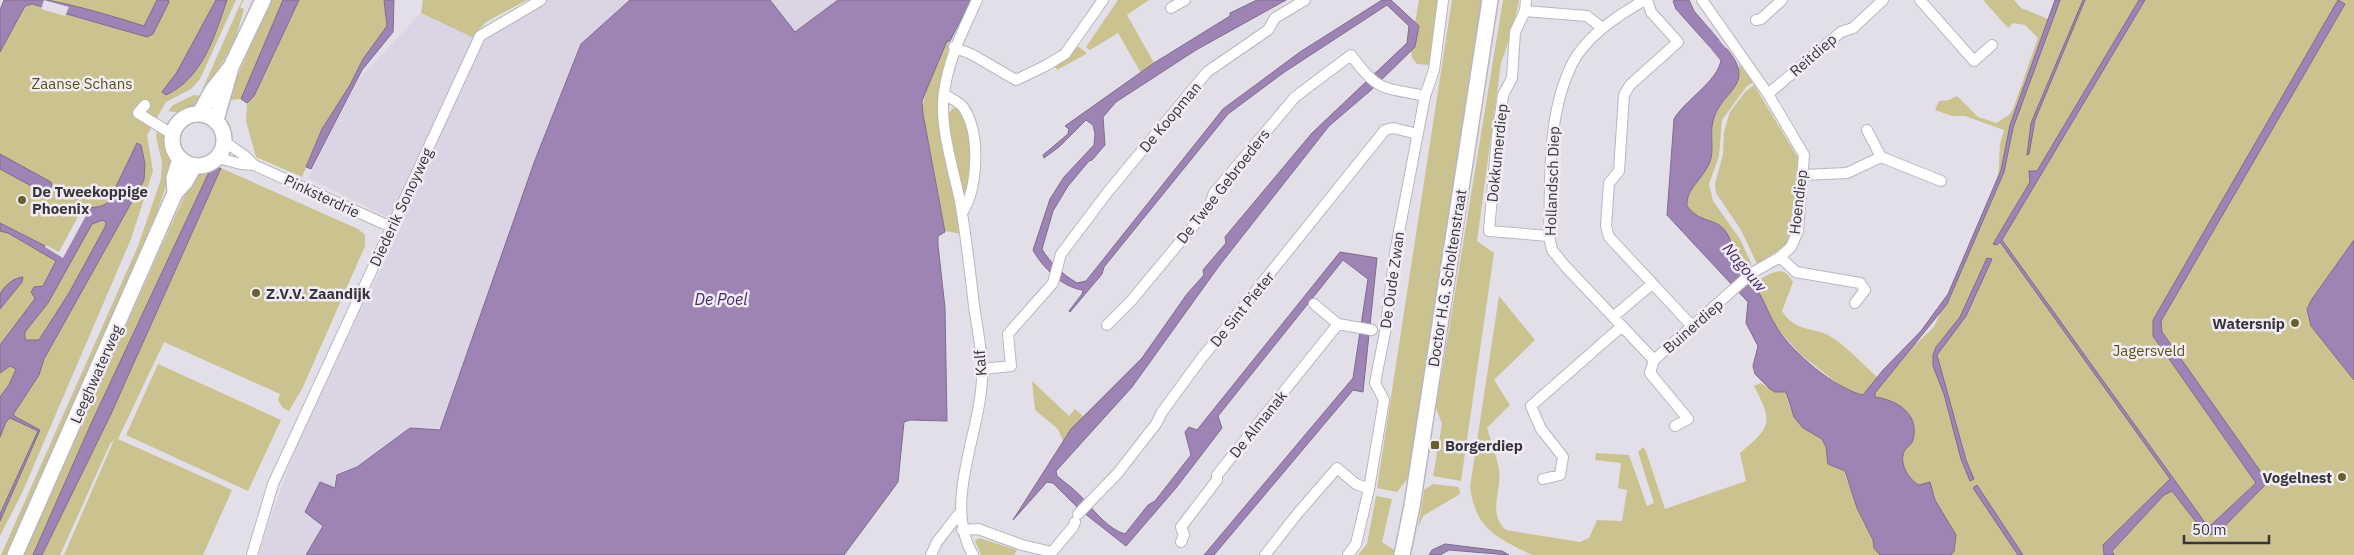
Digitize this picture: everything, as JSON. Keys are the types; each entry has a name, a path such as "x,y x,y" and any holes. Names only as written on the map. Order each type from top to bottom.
{"main road":[{"path":"216,120 231,67 263,0"},
{"name":"Doctor H.G. Scholtenstraat","path":"1402,555 1412,506 1490,0"},
{"path":"200,113 212,91 231,67"},
{"path":"200,113 216,120 224,134 225,142 218,158 207,165 194,166 180,159 175,152 172,134 180,121 193,114 200,113"},
{"name":"Leeghwaterweg","path":"175,193 174,178 180,159"},
{"name":"Leeghwaterweg","path":"15,555 175,193 185,182 194,166"}],"street":[{"name":"Diederik Sonoyweg","path":"252,555 273,484 480,36 541,0"},
{"name":"Kalf","path":"973,555 962,530 961,511 963,486 981,401 982,369 962,213 948,140 944,94 954,48 977,0"},
{"path":"954,48 988,62 1016,80 1065,54 1103,0"},
{"path":"1171,8 1185,0"},
{"name":"De Koopman","path":"982,369 1011,366 1008,334 1053,283 1058,263 1107,192 1207,72 1268,30 1274,18 1305,0"},
{"name":"De Oude Zwan","path":"1348,555 1356,544 1369,489 1384,400 1376,384 1395,253 1425,96 1434,70 1442,0"},
{"path":"1526,0 1525,12 1588,16 1602,28"},
{"path":"1646,0 1651,12 1678,42 1630,85 1624,95 1620,171 1609,183 1606,226 1609,237 1692,326"},
{"name":"Hollandsch Diep","path":"1646,0 1602,28 1574,60 1561,94 1555,119 1549,236 1552,250 1613,318 1654,360"},
{"name":"Hoendiep","path":"1702,0 1768,94 1804,155 1798,231 1791,247 1780,257"},
{"path":"1756,20 1761,19 1782,0"},
{"name":"Reitdiep","path":"1768,94 1841,32 1853,28 1884,0"},
{"path":"1920,0 1974,61 1992,45"},
{"name":"Dokkumerdiep","path":"1525,12 1515,32 1512,78 1503,95 1497,138 1489,231 1549,236"},
{"name":"De Twee Gebroeders","path":"1108,325 1209,208 1214,193 1295,97 1351,56 1367,77 1380,87 1425,96"},
{"name":"Kalf","path":"944,94 962,106 976,144 975,171 969,202 962,213"},
{"path":"145,105 138,113 172,134"},
{"name":"De Sint Pieter","path":"962,530 978,529 1022,545 1052,552 1073,527 1076,518 1116,474 1156,424 1162,412 1201,359 1385,130 1393,128 1418,134"},
{"path":"1867,130 1881,157 1941,181"},
{"name":"Pinksterdrie","path":"225,142 254,165"},
{"path":"1803,175 1847,173 1881,157"},
{"name":"Pinksterdrie","path":"218,158 254,165 391,227"},
{"path":"1780,257 1796,272 1860,283 1865,290 1855,303"},
{"name":"Buinerdiep","path":"1674,426 1688,419 1650,374 1654,360 1752,273 1780,257"},
{"path":"1613,318 1652,284"},
{"path":"1314,304 1338,324 1372,330"},
{"name":"De Almanak","path":"1180,542 1184,535 1181,527 1216,480 1217,475 1338,324"},
{"path":"1543,479 1560,475 1563,457 1541,429 1531,406 1622,326"},
{"path":"1265,555 1337,468 1356,484 1369,489"},
{"path":"931,555 937,542 961,511"}],"shaded area":[{"path":"546,0 630,0 581,44 535,160 440,430 337,475 335,485 325,499 320,533 311,555 259,555 297,445 402,224 308,178 358,80 421,13 481,41"},
{"path":"770,0 838,0 795,32"}],"green space":[{"name":"Zaanse Schans","path":"19,0 236,0 200,79 191,89 166,102 147,135 153,171 131,239 22,493 0,536 0,38"},
{"path":"242,0 244,0 240,7 244,9 235,40 206,92 203,88"},
{"path":"271,0 283,0 241,99 227,100"},
{"path":"299,0 384,0 387,26 363,59 350,85 322,129 302,177 256,157 246,121 247,103 254,96"},
{"path":"423,0 527,0 486,22 472,37 421,13"},
{"path":"1118,0 1149,0 1127,15 1154,63 1141,73 1118,33 1090,50 1086,47"},
{"path":"1419,0 1439,0 1430,65 1417,64 1412,58 1411,50 1415,47 1419,26 1415,23"},
{"path":"1452,0 1483,0 1409,477 1397,492 1377,488"},
{"path":"1503,0 1519,0 1514,26 1501,63 1477,241 1494,253 1461,481 1433,476 1442,424 1436,408"},
{"name":"Jagersveld","path":"1985,0 2014,0 2021,8 2051,20 2059,0 2354,0 2354,555 1936,555 1919,495 1863,395 1842,387 1800,354 1776,327 1753,284 1759,279 1781,271 1787,274 1793,282 1782,311 1787,318 1803,328 1821,332 1834,338 1878,378 1919,335 1916,344 1934,327 1998,183 2000,144 2004,130 1965,116 1952,116 1935,110 1939,101 1949,100 1957,96 1978,117 1996,123 2009,115 2013,109 2038,38 2025,25 2013,23 2008,28"},
{"path":"947,41 950,41 945,65 942,137 961,234 945,231 923,114 925,95"},
{"path":"1077,46 1086,54 1057,70 1054,65 1070,56"},
{"path":"1739,64 1753,82 1746,87 1722,120 1719,156 1709,184 1713,201 1740,239 1751,263 1750,271 1744,274 1735,259 1732,242 1712,221 1697,218 1689,212 1687,204 1689,195 1711,156 1714,119 1737,81"},
{"path":"1754,85 1798,158 1796,216 1792,236 1785,246 1757,264 1741,230 1716,193 1715,184 1723,154 1724,132 1730,112 1745,92"},
{"path":"194,95 201,96 192,108 178,112 168,111 173,105"},
{"path":"953,108 960,109 968,132 970,167 963,203 947,116"},
{"path":"158,128 170,146 172,168 141,258 8,555 1,555 138,246 161,179 162,163 156,137"},
{"path":"221,168 358,229 365,235 365,246 303,387 289,411 283,408 278,400 280,394 164,342 118,439 232,490 203,555 64,555 114,440 110,444 60,555 42,555 111,414"},
{"path":"203,171 209,172 90,426 34,555 23,555 183,199 194,178"},
{"path":"1499,296 1535,340 1494,380 1510,405 1487,428 1499,470 1496,502 1497,516 1506,530 1580,542 1589,538 1597,520 1622,521 1627,490 1618,488 1621,463 1595,460 1596,453 1629,455 1647,506 1654,503 1638,452 1643,447 1665,509 1746,481 1740,453 1764,430 1766,423 1764,408 1754,386 1761,383 1775,392 1786,392 1789,406 1803,428 1822,439 1826,447 1828,464 1844,471 1857,508 1873,540 1874,548 1880,555 1532,555 1498,537 1483,523 1477,513 1470,487"},
{"path":"158,364 281,420 248,491 126,435"},
{"path":"1032,381 1069,416 1075,409 1083,416 1063,441 1058,429 1035,410"},
{"path":"1433,484 1459,487 1460,494 1423,516 1418,528 1424,490"},
{"path":"1376,496 1392,499 1382,542 1396,551 1395,555 1358,555 1367,544"},
{"path":"979,538 1017,550 1014,555 981,555 975,541"}],"water":[{"path":"4,0 47,0 83,8 144,26 157,0 168,0 169,2 153,34 147,37 32,4 25,6 0,52 0,10"},
{"path":"216,0 227,0 206,54 189,78 166,95 162,92 177,72"},
{"path":"283,0 299,0 254,96 247,103 241,99"},
{"path":"384,0 394,0 393,32 362,70 311,169 306,167 322,129 350,85 363,59 387,26"},
{"name":"De Poel","path":"630,0 770,0 795,32 838,0 971,0 950,41 947,41 922,101 945,232 938,236 938,245 945,308 947,421 910,420 904,422 898,482 844,555 306,555 323,526 305,512 320,482 335,488 337,475 357,467 410,428 440,430 535,160 581,44"},
{"path":"1257,0 1286,0 1196,50 1116,102 1103,117 1105,145 1068,186 1053,211 1042,249 1061,272 1077,283 1086,281 1223,109 1300,52 1382,0 1391,0 1419,26 1415,47 1370,91 1329,126 1219,266 1132,387 1056,471 1057,476 1080,495 1109,525 1125,534 1148,505 1155,501 1191,455 1185,432 1189,427 1197,430 1340,252 1377,258 1363,392 1353,390 1214,555 1204,555 1353,378 1368,279 1343,260 1218,416 1222,428 1176,488 1126,546 1079,509 1053,483 1047,482 1013,520 1071,429 1142,358 1187,294 1204,275 1203,270 1226,243 1225,237 1312,133 1407,43 1409,26 1387,5 1283,73 1228,114 1070,312 1083,290 1068,285 1054,276 1033,250 1050,199 1064,177 1094,145 1095,134 1093,125 1086,120 1059,147 1044,158 1043,155 1068,134 1069,129 1065,126 1154,63 1230,16 1230,13"},
{"path":"1689,0 1694,11 1719,40 1710,47 1676,9 1673,1"},
{"path":"2055,0 2060,0 2013,128 2004,172 1947,304 1875,393 1875,397 1899,405 1910,416 1914,431 1912,442 1904,452 1904,466 1915,483 1919,485 1930,482 1935,500 1956,535 1954,551 1951,555 1880,555 1874,548 1873,540 1857,508 1845,471 1828,464 1826,447 1822,439 1803,428 1794,417 1786,392 1775,392 1755,374 1753,366 1758,346 1746,323 1748,302 1667,215 1674,119 1714,75 1719,68 1721,60 1717,53 1726,48 1735,60 1739,71 1738,79 1717,110 1713,121 1712,155 1705,171 1691,190 1687,206 1697,216 1718,224 1726,232 1739,267 1758,291 1777,328 1793,348 1827,377 1863,395 1883,370 1921,331 1948,294 2001,170 2010,125"},
{"path":"2083,0 2085,0 2035,120 2029,154 2027,155 2031,123"},
{"path":"2139,0 2145,0 2002,240 2206,524 2211,525 2256,483 2153,336 2153,320 2338,0 2345,4 2161,321 2162,332 2263,475 2265,485 2217,534 2206,535 2172,491 2164,495 2112,551 2114,555 2104,555 2103,545 2170,479 2000,242 1997,245 1993,244 2030,182 2029,171 2037,171"},
{"path":"137,143 141,145 145,164 144,180 44,359 39,375 14,413 14,416 40,430 0,521 0,514 38,431 10,418 6,422 0,437 0,397 9,385 16,369 10,366 0,373 0,345 34,300 35,298 31,292 34,287 43,286 56,261 8,233 0,231 0,223 61,254 86,208 101,206 109,201","holes":["103,220 106,223 69,293 39,340 25,340 25,332 48,303 92,224"]},
{"path":"0,154 51,182 52,186 46,194 0,169"},
{"path":"221,168 111,414 42,555 33,555 90,426 209,172"},
{"path":"2354,240 2354,380 2311,326 2307,309"},
{"path":"1987,258 1992,259 1966,316 1937,355 1966,460 1974,479 1970,481 1961,459 1944,394 1933,366 1933,355 1936,347 1960,317"},
{"path":"23,277 22,282 0,309 0,295 3,289 13,281"},
{"path":"1977,485 2023,555 2018,555 1973,488"},
{"path":"1445,544 1502,551 1509,555 1449,550 1440,555 1429,555 1432,550"}],"pier":[{"path":"44,0 69,7 65,16 41,9"},
{"path":"82,209 88,212 63,258 45,247 46,245 59,252"}],"waterway":[{"name":"Nagouw","path":"1705,32 1726,58 1728,64"}],"place":[{"name":"De Tweekoppige Phoenix","path":"22,200"},
{"name":"Z.V.V. Zaandijk","path":"256,293"},
{"name":"Watersnip","path":"2295,323"},
{"name":"Borgerdiep","path":"1435,445"},
{"name":"Vogelnest","path":"2342,477"}]}
